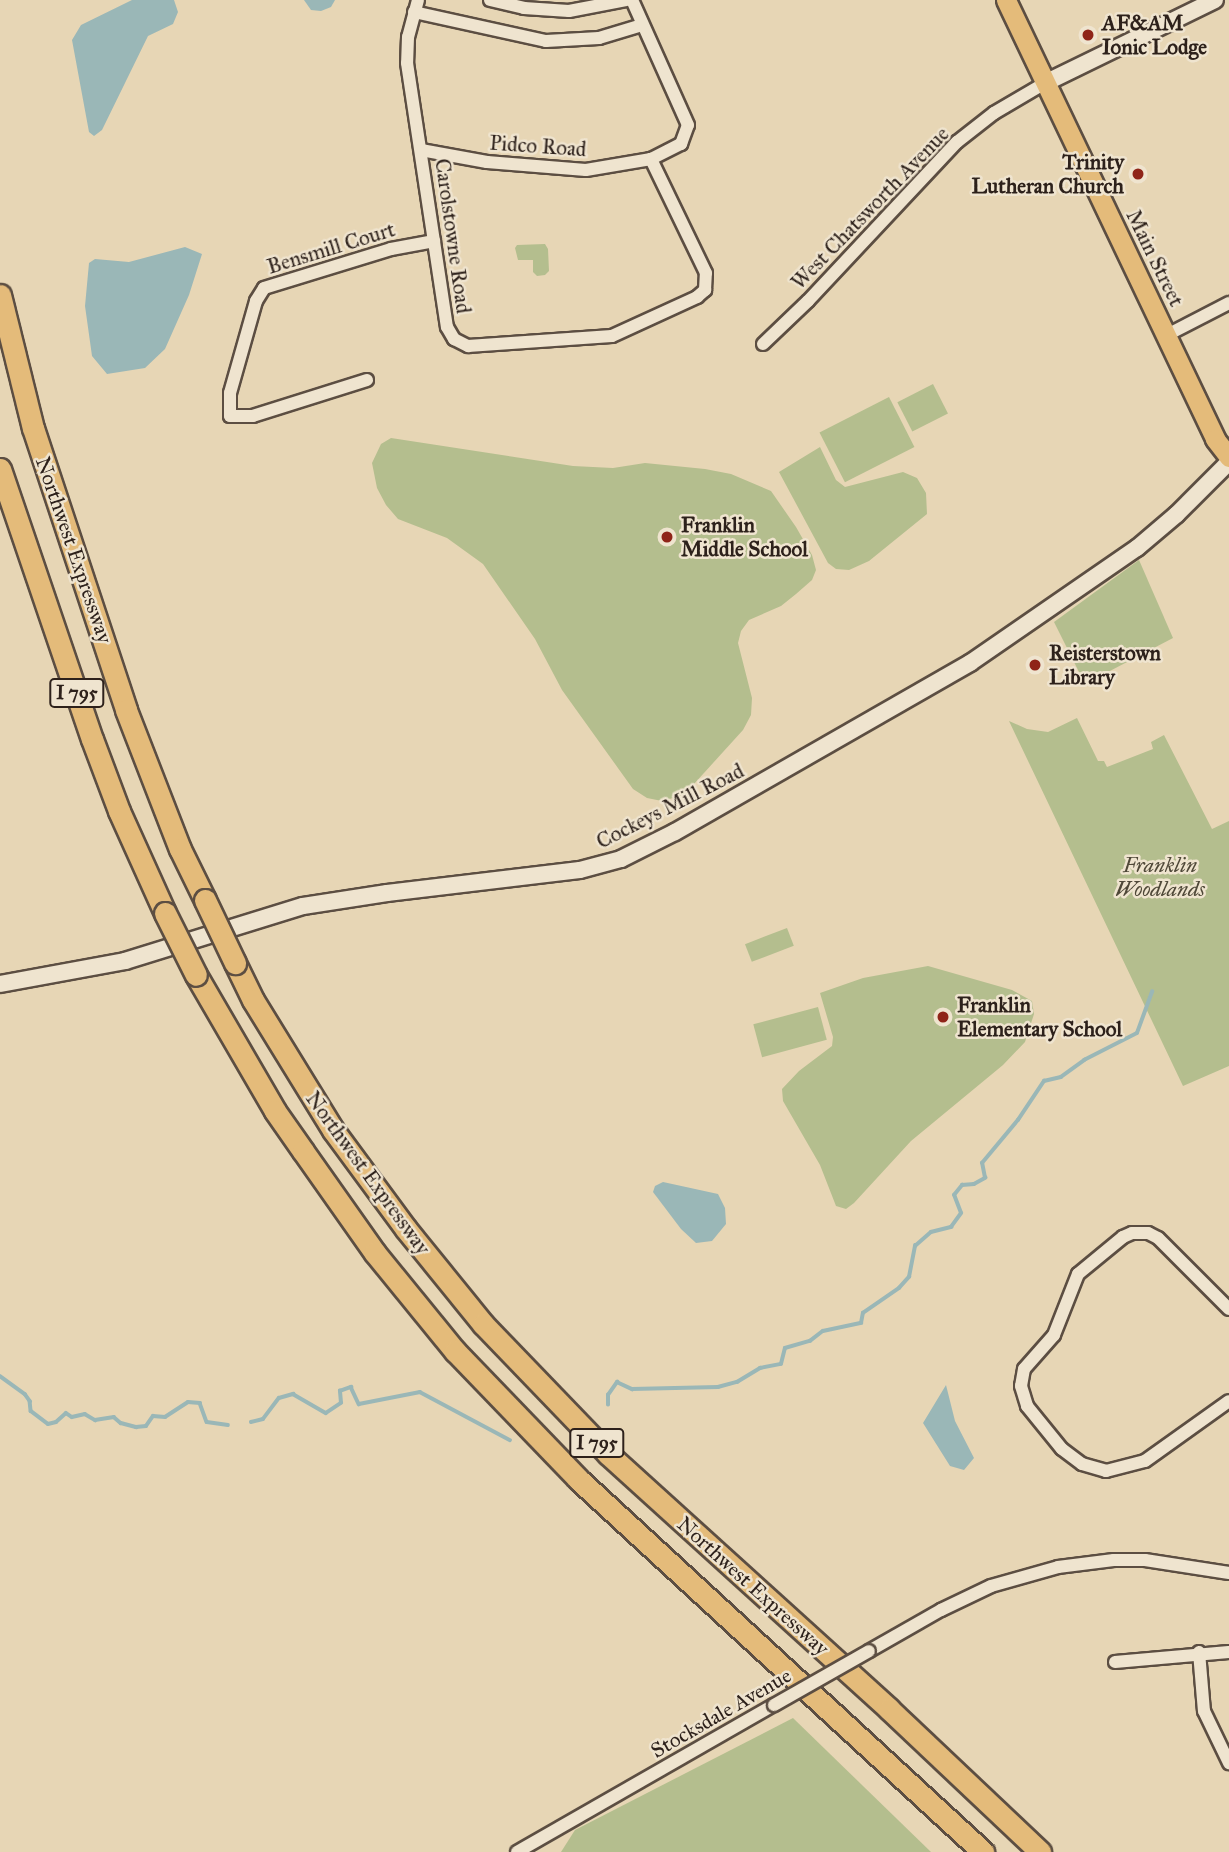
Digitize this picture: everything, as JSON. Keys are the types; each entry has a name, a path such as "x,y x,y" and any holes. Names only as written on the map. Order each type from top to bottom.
{"highway":[{"name":"Northwest Expressway","path":"0,295 33,428 126,710 171,828 253,1000 334,1130 406,1229 483,1324 607,1454 850,1673 1040,1852"},
{"path":"0,330 33,428"},
{"name":"Northwest Expressway","path":"0,469 92,738 120,811 165,912 196,975 275,1111 323,1181 375,1253 454,1351 579,1479 983,1852"}],"main road":[{"name":"Main Street","path":"1006,0 1215,439 1229,460"}],"street":[{"path":"490,0 524,8 569,11 626,0"},
{"path":"632,0 688,125 681,144 651,159"},
{"path":"1045,83 1215,0"},
{"path":"416,6 546,41 599,38 642,25"},
{"name":"Carolstowne Road","path":"416,6 406,51 447,327 460,343 482,345 603,338 619,334 697,297 707,283 706,273 651,159"},
{"name":"West Chatsworth Avenue","path":"763,344 808,301 957,142 994,113 1045,83"},
{"name":"Pidco Road","path":"421,149 487,162 586,170 651,159"},
{"name":"Bensmill Court","path":"367,380 254,416 230,416 230,393 256,301 264,288 391,248 434,241"},
{"path":"1167,335 1229,303"},
{"name":"Cockeys Mill Road","path":"0,984 125,961 303,906 580,870 621,859 676,832 970,663 1137,548 1177,514 1229,460"},
{"path":"1229,1309 1158,1238 1148,1233 1132,1233 1123,1237 1077,1274 1054,1335 1024,1369 1021,1386 1027,1406 1062,1449 1082,1464 1106,1471 1145,1461 1229,1401"},
{"name":"Stocksdale Avenue","path":"517,1852 869,1651 991,1586 1046,1570 1088,1562 1144,1560 1229,1573"},
{"path":"1115,1662 1229,1652"},
{"path":"1199,1653 1204,1711 1229,1763"}],"green space":[{"path":"545,244 548,249 549,271 545,275 537,276 533,272 533,260 518,260 515,248 517,245"},
{"path":"933,384 948,413 912,432 897,402"},
{"path":"889,397 914,447 845,482 820,432"},
{"path":"391,438 573,466 613,468 645,463 705,469 731,474 771,491 812,555 816,570 812,580 796,594 781,606 749,620 741,631 738,643 752,698 751,715 743,730 684,795 662,801 647,798 633,789 562,690 535,639 483,564 447,538 398,519 386,505 377,488 372,463 381,444"},
{"path":"820,447 836,480 845,487 903,472 917,478 926,493 927,514 869,561 849,570 836,569 828,563 779,472"},
{"path":"1139,560 1173,638 1085,684 1054,622"},
{"name":"Franklin Woodlands","path":"1077,718 1098,761 1104,761 1107,767 1153,749 1151,742 1164,735 1212,829 1229,821 1229,1066 1183,1086 1009,721 1027,729 1048,732"},
{"path":"787,928 794,946 752,962 745,944"},
{"path":"928,966 1012,990 1032,1001 1034,1014 1025,1042 1003,1065 911,1141 854,1203 846,1209 836,1206 820,1165 783,1101 782,1089 799,1071 832,1046 833,1037 820,993 863,978"},
{"path":"818,1007 827,1040 762,1057 753,1024"},
{"path":"793,1718 931,1852 561,1852 575,1830"}],"water":[{"path":"132,0 174,0 178,12 173,24 148,36 102,130 94,136 89,132 72,40 81,25"},
{"path":"304,0 335,0 331,7 321,11 311,10"},
{"path":"185,247 202,254 189,295 165,349 145,368 107,374 92,356 85,306 89,263 95,259 129,262"},
{"path":"663,1182 718,1194 725,1208 726,1224 712,1241 696,1243 681,1229 653,1192 655,1186"},
{"path":"946,1385 955,1421 974,1458 964,1470 950,1466 923,1423"}],"waterway":[{"path":"608,1405 608,1395 617,1382 632,1389 718,1387 737,1382 760,1368 781,1364 785,1348 810,1341 823,1331 861,1323 863,1313 899,1288 909,1277 915,1246 931,1232 951,1227 961,1213 954,1195 962,1185 974,1184 985,1178 982,1163 1018,1120 1044,1081 1061,1077 1084,1060 1137,1033 1152,992"},
{"path":"0,1376 25,1394 30,1401 31,1411 48,1424 56,1422 66,1413 72,1417 85,1414 95,1420 114,1417 121,1423 136,1427 146,1426 153,1416 165,1417 188,1402 200,1403 207,1422 228,1425"},
{"path":"251,1422 263,1419 279,1398 293,1394 326,1413 341,1403 340,1391 351,1387 359,1404 420,1392 510,1440"}],"place":[{"name":"AF&AM Ionic Lodge","path":"1088,35"},
{"name":"Trinity Lutheran Church","path":"1138,174"},
{"name":"Franklin Middle School","path":"667,537"},
{"name":"Reisterstown Library","path":"1035,665"},
{"name":"Franklin Elementary School","path":"943,1017"}]}
